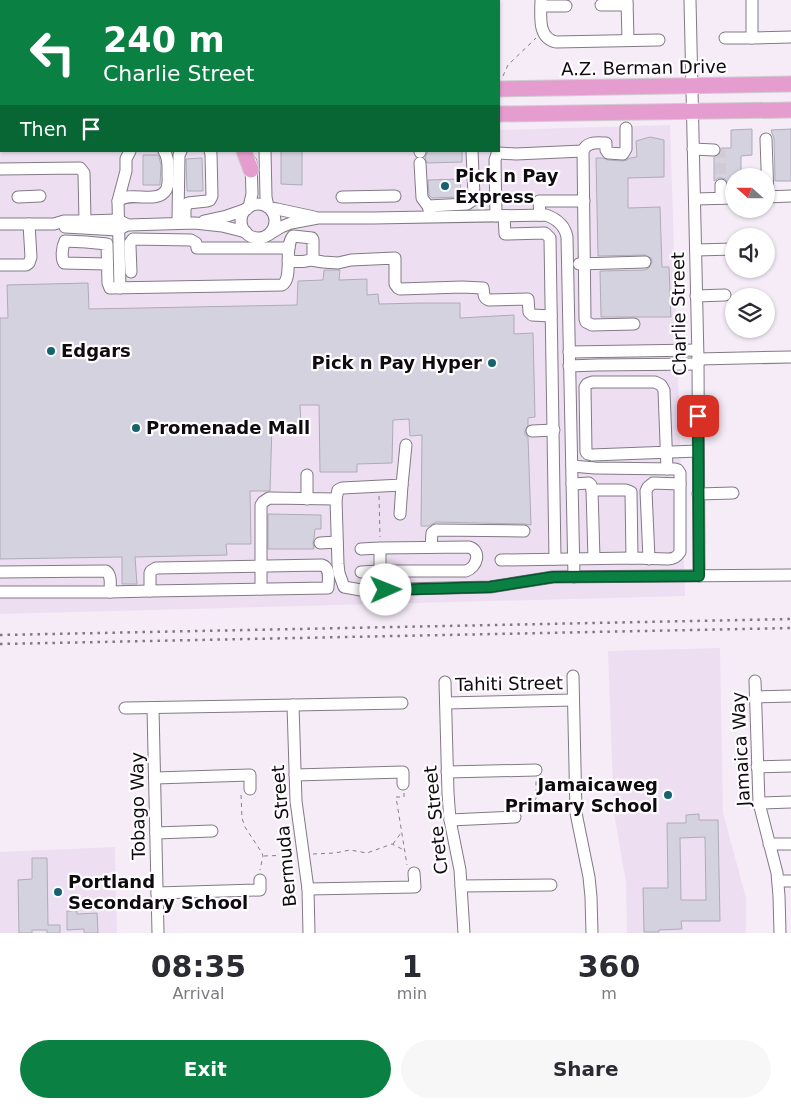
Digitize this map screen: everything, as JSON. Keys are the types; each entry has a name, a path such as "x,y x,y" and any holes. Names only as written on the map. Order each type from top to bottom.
{"main road":[{"name":"A.Z. Berman Drive","path":"500,84 791,84"},
{"path":"500,114 791,110"},
{"path":"244,152 252,170"}],"street":[{"name":"Charlie Street","path":"690,0 698,358 699,576"},
{"path":"752,0 752,38"},
{"path":"566,6 541,3 542,32 550,41 660,40"},
{"path":"602,5 627,3 628,40"},
{"path":"725,38 791,37"},
{"path":"626,128 626,149 623,154 608,153 606,143 591,143 583,151 585,318 586,322 592,325 634,324"},
{"path":"766,139 766,168"},
{"path":"693,148 714,150"},
{"path":"555,559 550,238 545,233 505,234 500,216 495,160 499,153 524,154 583,151"},
{"path":"120,288 119,250 122,225 118,201 126,171 126,159 130,152"},
{"path":"118,201 125,197 158,196 167,189 168,156 165,152"},
{"path":"180,152 178,154 186,223"},
{"path":"186,223 185,208 188,203 207,201 212,196 210,152"},
{"path":"246,232 242,223 252,194 251,152"},
{"path":"265,152 266,197 275,219 275,225 268,234"},
{"path":"429,212 467,204 473,200 472,152"},
{"path":"420,158 422,198 429,212"},
{"path":"0,169 82,169 84,173 85,221"},
{"path":"721,185 721,198"},
{"path":"18,197 40,196"},
{"path":"342,197 394,196"},
{"path":"775,197 791,196"},
{"path":"695,198 725,198"},
{"path":"540,215 539,201 584,201"},
{"path":"186,223 219,218 258,204 318,218"},
{"path":"54,224 60,227 76,228 186,223 222,226 246,232 259,238 286,225 318,218 429,212 500,216 546,215 551,217 564,227 566,231 574,577"},
{"path":"0,224 54,224 64,221 85,221 122,225"},
{"path":"304,221 305,237"},
{"path":"0,265 26,265 29,263 28,224"},
{"path":"289,248 197,248 196,243 191,240 133,240 119,250 107,264 108,286 110,288 120,288 282,285 287,280 289,248 292,237 310,237 313,239 313,257 311,260"},
{"path":"107,264 64,263 63,247 65,241 86,242 119,250 131,272"},
{"path":"696,250 725,249"},
{"path":"288,260 338,262 395,258 395,284 398,288 484,288 486,299 528,299 530,314 535,316 551,316"},
{"path":"567,264 646,262"},
{"path":"696,296 725,295"},
{"path":"569,352 698,358"},
{"path":"570,366 698,358 791,357"},
{"path":"667,468 667,452 664,390 658,383 592,382 587,384 585,440 587,453 592,455 667,452 698,451"},
{"path":"553,404 570,403"},
{"path":"532,431 554,430"},
{"path":"400,514 406,445"},
{"path":"501,560 674,559 680,552 679,471 667,468 595,468 572,466"},
{"path":"307,474 307,499"},
{"path":"572,484 589,483 592,485 594,558"},
{"path":"649,558 646,491 653,484 680,484"},
{"path":"402,485 342,488 338,490 336,499 339,573 344,587 361,590 386,590 490,587 545,578 791,575"},
{"path":"592,490 626,490 631,492 632,558"},
{"path":"698,494 733,494"},
{"path":"261,589 261,505 263,502 269,498 336,499"},
{"path":"431,547 432,532 436,530 524,531"},
{"path":"320,543 338,542"},
{"path":"360,549 469,547 474,548 476,551 475,565 466,572 361,572"},
{"path":"380,548 386,590"},
{"path":"0,592 110,592 328,588 328,570 322,565 156,568 150,573 150,591"},
{"path":"0,572 106,571 110,576 110,592"},
{"path":"573,676 576,813 590,882 592,933"},
{"name":"Jamaica Way","path":"755,681 759,803 778,881 780,933"},
{"name":"Crete Street","path":"445,682 450,820 460,870 464,933"},
{"path":"756,697 791,696"},
{"name":"Tahiti Street","path":"446,703 573,700"},
{"path":"125,708 402,703"},
{"name":"Bermuda Street","path":"294,705 296,801 308,889 309,933"},
{"name":"Tobago Way","path":"153,708 158,933"},
{"path":"757,767 791,766"},
{"path":"447,772 536,770"},
{"path":"295,775 403,772 403,784"},
{"path":"155,778 250,774 245,792"},
{"path":"759,803 791,802"},
{"path":"450,820 515,817"},
{"path":"156,833 212,832"},
{"path":"769,844 791,844"},
{"path":"308,889 415,888 410,869"},
{"path":"157,893 260,890 260,876"},
{"path":"778,881 791,881"},
{"path":"461,886 552,885"}],"path":[{"path":"500,84 508,65 542,32"},
{"path":"379,486 380,548"},
{"path":"515,817 536,799 536,770"},
{"path":"245,792 242,818 245,827 263,856 260,876"},
{"path":"404,797 396,797 404,850 410,869"},
{"path":"308,854 335,853 350,850 367,853 392,844 401,832"},
{"path":"392,844 404,850"},
{"path":"263,856 295,855"}],"shaded area":[{"path":"670,125 685,596 0,614 0,152 500,152 500,130"},
{"name":"Jamaicaweg Primary School","path":"720,648 723,813 746,898 746,933 627,933 626,882 614,814 608,651"},
{"name":"Portland Secondary School","path":"115,847 117,933 0,933 0,852"}],"building":[{"path":"752,129 752,155 741,156 741,168 725,168 725,179 718,178 714,181 714,157 720,154 721,148 731,148 731,130"},
{"path":"791,129 791,181 775,181 774,139 771,130"},
{"path":"650,137 664,140 664,177 628,178 628,208 660,207 662,267 669,267 671,317 601,317 600,271 645,270 649,268 652,262 651,258 645,255 598,256 596,158 622,161 637,157 636,141"},
{"path":"281,152 302,152 302,185 281,184"},
{"path":"428,152 462,152 462,162 427,163 425,158"},
{"path":"143,155 158,155 161,165 160,185 143,185"},
{"path":"202,158 203,191 187,191 186,159"},
{"path":"460,179 461,197 432,198 429,195 428,180"},
{"name":"Promenade Mall","path":"324,270 340,270 339,280 367,279 367,295 378,294 379,304 460,303 460,318 514,315 514,334 533,333 535,417 528,418 528,425 525,431 525,435 528,437 531,525 436,522 429,526 421,526 422,435 410,436 409,419 393,420 392,463 357,464 357,472 320,472 319,405 300,405 301,426 272,426 270,491 250,491 251,544 226,544 227,555 135,557 137,584 122,584 122,557 0,559 0,318 8,318 7,285 88,283 89,309 297,305 298,281 323,280"},
{"path":"268,514 321,515 321,529 315,529 314,549 268,549"},
{"path":"699,814 699,820 718,820 720,921 681,921 682,929 644,932 643,888 668,888 667,823 686,823 686,815","holes":["705,837 706,900 681,900 680,838"]},
{"path":"32,858 47,858 48,925 60,925 60,933 47,933 47,930 32,930 32,933 19,933 18,880 32,879"},
{"path":"67,911 77,911 77,914 97,913 98,933 84,933 84,929 67,930"}],"tunnel":[{"path":"714,150 720,154 721,185"}],"railway":[{"path":"0,635 791,619"},
{"path":"0,644 791,628"}],"place":[{"name":"Pick n Pay Express","path":"445,186"},
{"name":"Edgars","path":"51,351"},
{"name":"Pick n Pay Hyper","path":"492,363"},
{"name":"Promenade Mall","path":"136,428"},
{"name":"Jamaicaweg Primary School","path":"668,795"},
{"name":"Portland Secondary School","path":"58,892"}],"route":[{"path":"386,590 490,587 553,577 699,576 698,416"}]}
